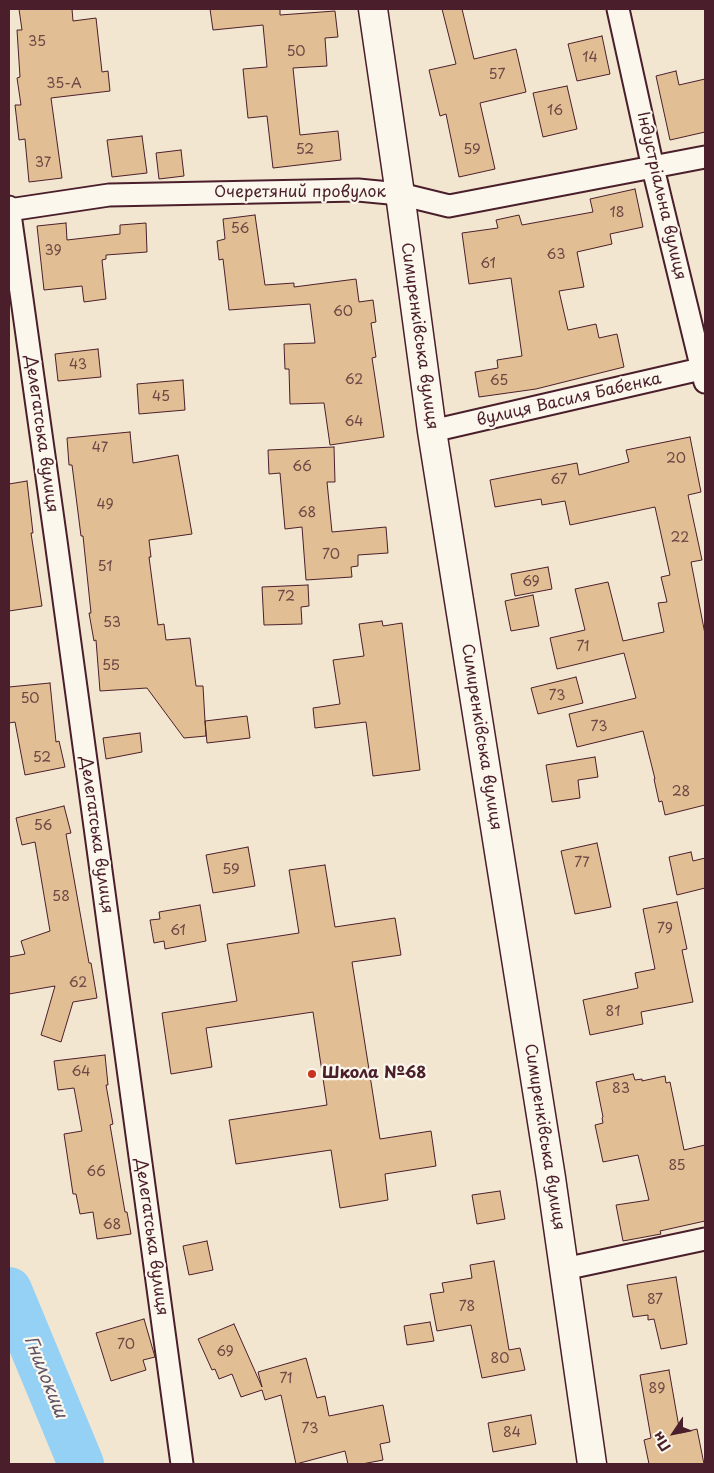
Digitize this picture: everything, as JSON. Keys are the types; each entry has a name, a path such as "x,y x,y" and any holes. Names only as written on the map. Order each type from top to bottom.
{"main road":[{"name":"Симиренківська вулиця","path":"373,9 432,431 489,784 564,1269 592,1464"}],"street":[{"name":"Індустріальна вулиця","path":"618,9 653,168 704,373"},
{"name":"Очеретяний провулок","path":"9,209 109,195 358,190 400,194 449,206 705,157"},
{"name":"Делегатська вулиця","path":"9,209 59,560 182,1464"},
{"name":"вулиця Василя Бабенка","path":"432,431 704,373"},
{"path":"564,1269 705,1239"}],"building":[{"path":"19,9 72,9 73,21 96,18 102,72 108,71 110,91 51,98 62,178 29,182 25,139 19,140 15,105 21,105 17,78 20,77 17,30 22,30"},
{"path":"210,9 280,9 280,15 335,11 338,37 325,38 327,66 293,68 300,135 338,131 341,160 273,168 267,116 248,118 243,69 267,67 263,25 213,30"},
{"path":"442,9 462,9 474,59 516,49 526,92 480,103 495,169 459,177 446,114 440,116 429,70 456,64"},
{"path":"602,36 610,74 577,81 568,44"},
{"path":"676,71 679,85 705,79 705,132 670,140 656,76"},
{"path":"567,86 577,129 543,137 533,93"},
{"path":"142,136 147,173 112,177 107,140"},
{"path":"181,150 184,176 159,179 156,153"},
{"path":"635,189 643,227 610,234 612,244 577,252 584,287 559,291 568,330 596,324 599,338 617,334 624,367 536,389 479,397 475,372 498,368 497,360 522,356 511,278 469,284 462,233 498,228 496,220 519,215 522,225 593,212 590,199"},
{"path":"255,215 265,285 294,283 294,287 356,279 359,302 373,300 376,322 371,323 376,357 372,358 384,437 330,445 324,403 290,404 289,369 285,369 284,344 315,343 310,304 229,310 223,259 219,260 217,241 225,239 223,219"},
{"path":"66,223 67,240 120,234 120,225 146,223 147,252 106,255 106,259 102,260 106,299 84,302 82,286 44,290 37,226"},
{"path":"98,349 101,377 58,381 55,354"},
{"path":"183,380 185,410 139,414 137,384"},
{"path":"130,432 133,463 178,455 192,534 149,540 151,557 149,557 158,625 164,624 166,640 190,638 196,686 203,686 206,736 184,738 147,688 100,691 96,640 94,641 89,613 91,613 83,536 81,536 72,465 69,465 67,438"},
{"path":"690,437 701,492 688,495 702,560 691,562 705,634 705,805 665,815 662,801 659,802 643,731 577,747 569,714 636,698 624,653 557,669 550,638 585,630 575,589 608,582 623,641 664,632 658,603 667,602 661,577 670,575 655,507 570,525 565,501 542,505 541,499 495,507 490,480 577,463 579,475 629,462 626,450"},
{"path":"334,447 335,482 327,482 332,532 386,527 388,553 358,555 358,566 351,567 352,577 306,580 302,527 285,529 280,473 269,474 268,450"},
{"path":"27,481 33,533 31,533 42,606 9,611 9,484"},
{"path":"548,567 552,589 515,596 511,574"},
{"path":"308,585 309,606 301,607 302,624 264,625 262,587"},
{"path":"533,595 539,626 511,631 505,601"},
{"path":"382,621 383,626 402,623 420,770 373,776 366,722 315,728 313,708 340,704 333,660 364,656 359,624"},
{"path":"576,677 583,703 538,714 531,688"},
{"path":"50,683 56,742 59,741 65,767 25,775 15,722 9,723 9,687"},
{"path":"247,716 250,738 207,743 205,721"},
{"path":"140,733 142,752 106,759 103,738"},
{"path":"595,757 598,777 578,780 580,798 552,802 546,765"},
{"path":"64,806 71,833 66,834 97,998 73,1002 61,1042 41,1035 55,986 9,994 9,957 25,954 21,941 50,931 35,842 22,845 16,818"},
{"path":"597,843 611,907 575,914 561,851"},
{"path":"248,847 255,886 213,893 206,855"},
{"path":"691,852 693,861 705,858 705,888 677,895 669,857"},
{"path":"325,865 335,927 395,918 401,955 352,962 380,1139 431,1131 436,1166 385,1174 388,1200 340,1208 331,1150 236,1164 229,1120 327,1105 313,1012 206,1028 212,1067 171,1074 162,1013 237,1001 227,944 299,933 289,870"},
{"path":"677,902 687,949 682,950 693,1002 641,1012 643,1024 590,1035 583,1000 638,988 635,973 655,969 643,909"},
{"path":"200,905 206,941 165,949 164,941 154,943 150,920 160,919 159,912"},
{"path":"105,1055 108,1085 106,1085 113,1124 110,1125 125,1212 127,1212 131,1234 97,1239 93,1212 80,1214 76,1194 73,1194 64,1134 82,1131 74,1088 58,1090 54,1061"},
{"path":"633,1074 635,1080 642,1079 642,1081 665,1076 666,1083 670,1082 684,1150 705,1145 705,1221 660,1231 661,1234 623,1241 616,1205 649,1200 638,1155 603,1162 595,1125 603,1123 596,1082"},
{"path":"500,1191 505,1219 477,1224 472,1195"},
{"path":"207,1241 213,1270 189,1275 183,1246"},
{"path":"494,1261 509,1350 520,1348 525,1370 482,1378 471,1325 437,1331 430,1294 444,1292 442,1283 472,1278 470,1265"},
{"path":"676,1277 687,1344 661,1349 654,1319 648,1320 648,1315 633,1317 627,1285"},
{"path":"144,1319 155,1357 143,1360 146,1370 111,1381 96,1333"},
{"path":"430,1322 434,1341 407,1345 404,1326"},
{"path":"234,1324 262,1387 258,1372 306,1358 317,1398 325,1396 329,1416 383,1405 390,1442 380,1444 383,1460 362,1464 348,1464 345,1451 296,1464 281,1395 265,1400 262,1390 241,1397 232,1374 219,1379 215,1369 212,1370 198,1339"},
{"path":"669,1370 680,1433 697,1429 704,1464 649,1464 644,1440 651,1438 640,1375"},
{"path":"531,1415 536,1444 493,1452 488,1423"}],"waterway":[{"name":"Гнилокиш","path":"9,1290 81,1464"}],"place":[{"name":"Школа №68","path":"312,1074"}]}
